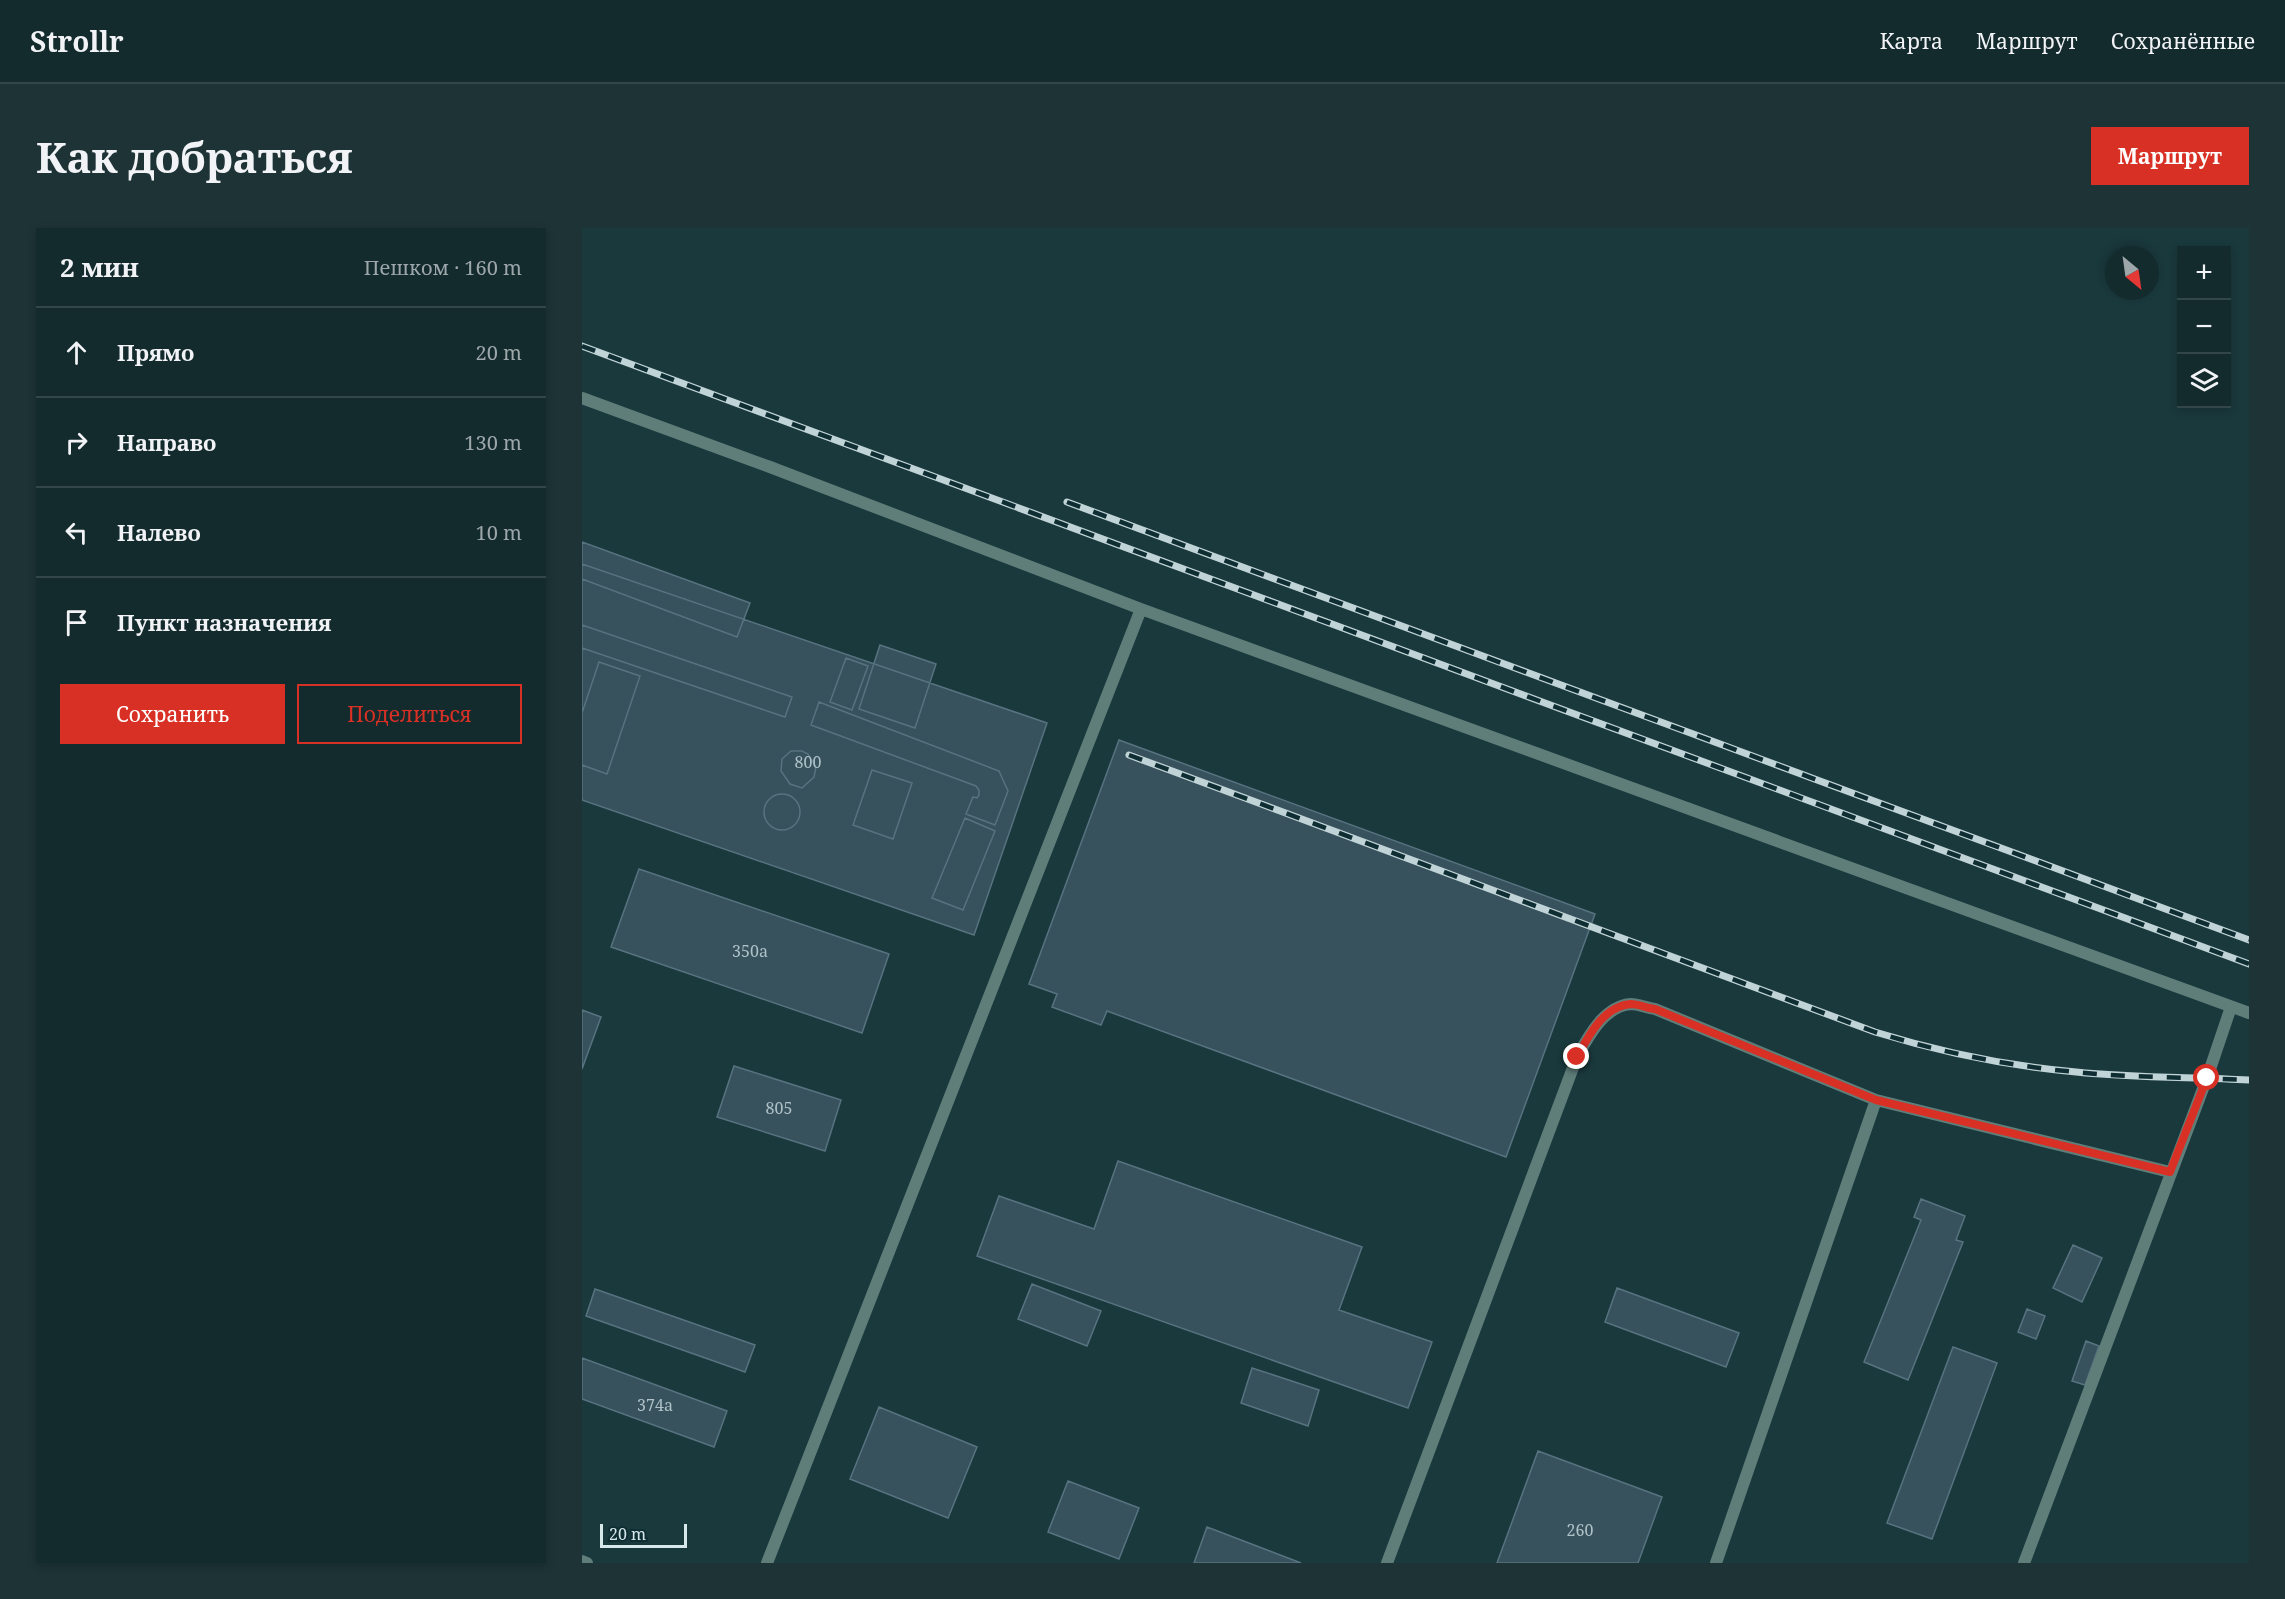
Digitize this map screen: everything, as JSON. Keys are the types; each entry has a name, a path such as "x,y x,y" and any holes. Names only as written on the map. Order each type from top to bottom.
{"lane":[{"path":"582,398 770,467 1141,609 2249,1013"},
{"path":"767,1563 1141,609"},
{"path":"1386,1563 1577,1057 1591,1031 1611,1011 1630,1004 1655,1009 1876,1100 2170,1172"},
{"path":"2024,1563 2207,1078 2231,1007"},
{"path":"1716,1563 1876,1100"},
{"path":"582,1561 587,1563"}],"building":[{"path":"582,542 750,603 737,637 582,579"},
{"path":"582,564 1047,723 974,935 582,800"},
{"path":"582,625 792,697 785,717 582,648"},
{"path":"880,645 936,664 915,728 859,709"},
{"path":"846,658 868,666 852,710 830,702"},
{"path":"599,662 640,676 607,774 582,765 582,713"},
{"path":"819,702 999,771 1008,791 995,825 966,814 973,797 977,798 979,795 976,786 811,725"},
{"path":"1119,740 1595,914 1506,1157 1107,1011 1101,1025 1052,1007 1057,994 1029,984"},
{"path":"791,751 802,751 808,754 816,767 814,777 802,788 790,784 781,771 782,759"},
{"path":"872,770 912,783 893,839 853,825"},
{"path":"782,794 795,799 800,812 795,825 782,830 769,825 764,812 769,799"},
{"path":"965,818 995,831 963,910 932,898"},
{"path":"639,869 889,954 862,1033 611,947"},
{"path":"582,1010 601,1017 582,1069"},
{"path":"734,1066 841,1100 825,1151 717,1117"},
{"path":"1118,1161 1362,1247 1339,1310 1432,1342 1408,1408 977,1256 999,1196 1094,1229"},
{"path":"1921,1199 1965,1216 1956,1240 1963,1242 1908,1380 1864,1362 1921,1220 1914,1217"},
{"path":"2073,1245 2102,1258 2082,1302 2053,1288"},
{"path":"1032,1284 1101,1311 1087,1346 1018,1319"},
{"path":"1617,1288 1739,1333 1726,1367 1605,1322"},
{"path":"595,1289 755,1345 745,1372 586,1316"},
{"path":"2027,1309 2045,1316 2036,1339 2018,1332"},
{"path":"2086,1341 2099,1346 2085,1385 2072,1381"},
{"path":"1953,1347 1997,1363 1932,1539 1887,1523"},
{"path":"582,1358 727,1411 714,1447 582,1399"},
{"path":"1252,1368 1319,1390 1308,1426 1241,1403"},
{"path":"879,1407 977,1447 948,1518 850,1479"},
{"path":"1538,1451 1662,1497 1638,1563 1497,1563"},
{"path":"1068,1481 1139,1508 1119,1559 1048,1532"},
{"path":"1207,1527 1301,1563 1194,1563"}],"railway":[{"path":"582,346 2249,964"},
{"path":"1067,502 2249,940"},
{"path":"1129,755 1875,1032 1949,1052 2025,1066 2097,1074 2249,1080"}],"route":[{"path":"1577,1057 1591,1031 1611,1011 1630,1004 1655,1009 1876,1100 2170,1172 2207,1078"}]}
